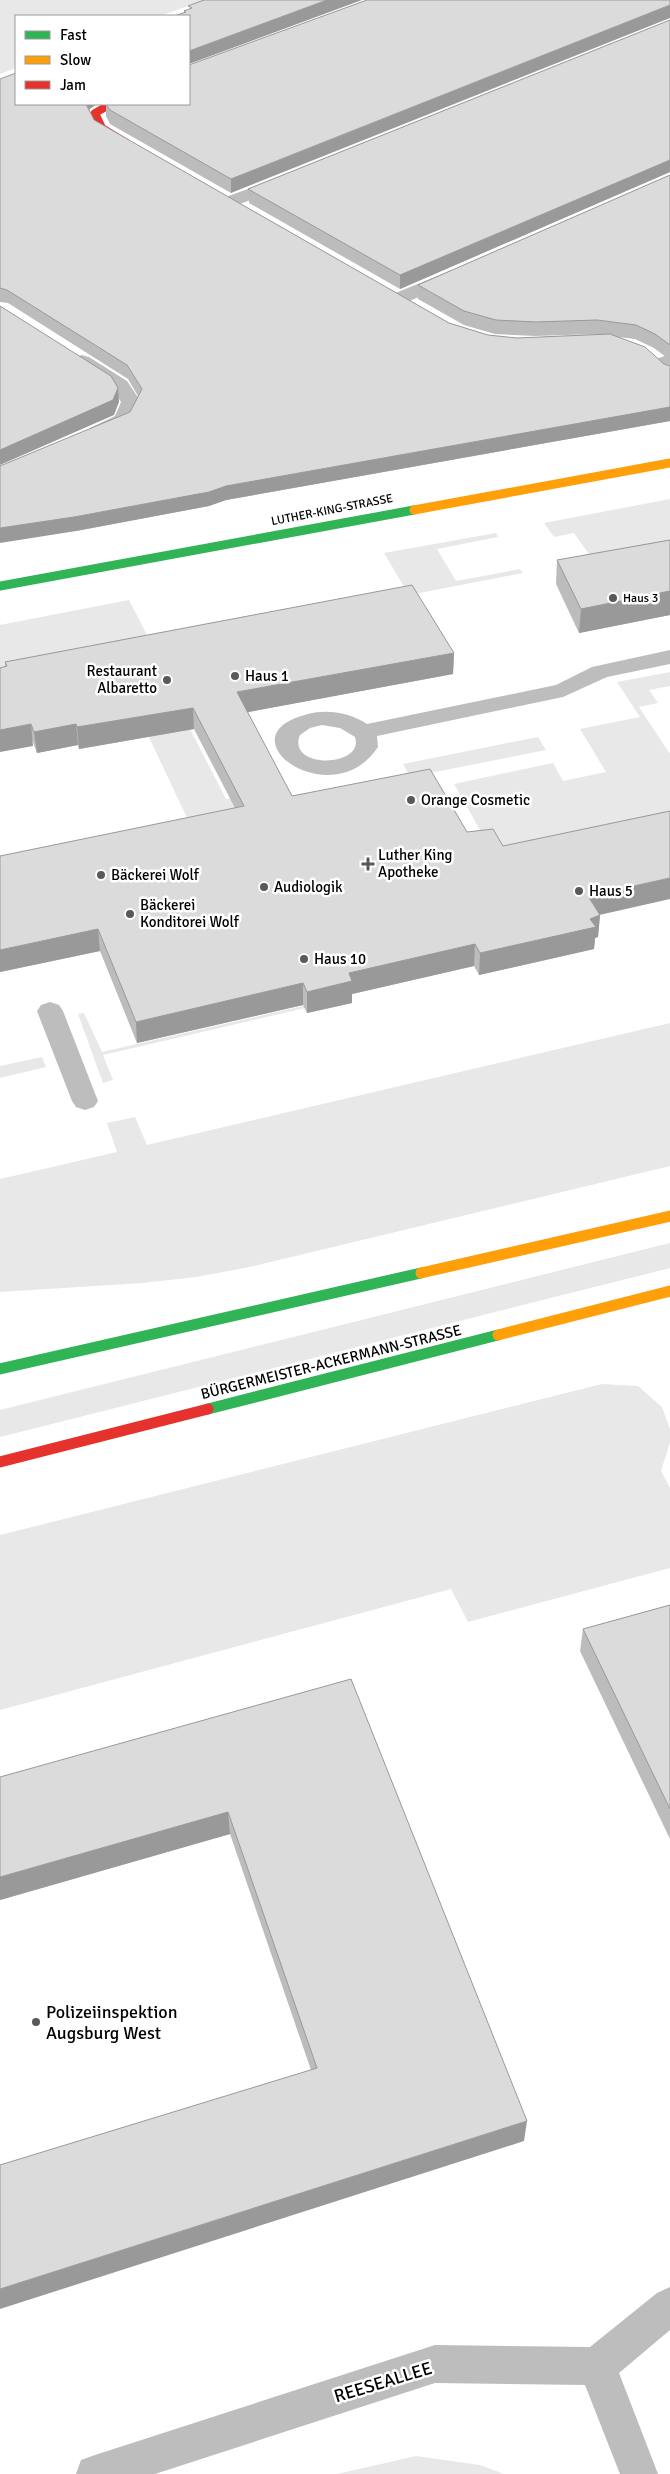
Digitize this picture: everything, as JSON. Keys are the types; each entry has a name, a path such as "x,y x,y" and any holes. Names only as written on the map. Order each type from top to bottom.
{"main road":[{"path":"109,105 95,113 102,128 135,148"},
{"path":"224,200 246,212"},
{"path":"396,296 416,308"},
{"name":"LUTHER-KING-STRASSE","path":"0,586 670,463"},
{"path":"0,1369 670,1216"},
{"name":"BÜRGERMEISTER-ACKERMANN-STRASSE","path":"0,1462 668,1296"}],"street":[{"path":"224,200 302,173"},
{"path":"396,296 471,267"},
{"path":"67,352 120,385 131,402 123,420 79,440"},
{"path":"363,732 563,690 600,672 670,657"},
{"path":"50,1011 85,1101"},
{"path":"639,2474 597,2366 670,2306"},
{"name":"REESEALLEE","path":"95,2474 435,2364 597,2366"}],"shaded area":[{"path":"0,0 205,0 163,15 15,15 15,68 0,74"},
{"path":"670,499 670,541 596,564 574,533 554,537 544,523"},
{"path":"496,533 498,537 437,549 456,581 520,569 523,573 409,595 384,553"},
{"path":"129,600 150,641 0,671 0,625"},
{"path":"670,672 670,686 649,690 658,703 639,707 670,754 670,818 493,853 454,784 553,763 563,781 606,772 580,729 640,717 617,682"},
{"path":"188,725 226,799 286,788 292,801 189,822 147,733"},
{"path":"538,737 546,750 410,777 403,764"},
{"path":"303,1006 305,1008 103,1055 113,1080 103,1083 78,1014 84,1013 102,1052"},
{"path":"670,1023 670,1166 250,1267 196,1277 142,1283 0,1292 0,1179 117,1152 107,1123 135,1117 147,1145"},
{"path":"42,1057 46,1067 0,1078 0,1066"},
{"path":"670,1243 670,1268 0,1437 0,1410"},
{"path":"602,1384 638,1386 662,1407 670,1429 670,1442 661,1471 670,1488 670,1568 468,1622 451,1589 0,1710 0,1535"},
{"path":"416,2456 480,2465 504,2474 337,2474"}],"building":[{"path":"204,0 327,0 190,51 190,15 177,15 192,8 188,6"},
{"path":"367,0 670,0 670,5 231,179 110,110 107,105 190,105 190,65"},
{"path":"670,20 670,160 400,275 248,189"},
{"path":"15,73 15,105 86,105 94,120 449,323 488,335 517,338 610,334 645,347 664,364 670,366 670,407 226,486 209,492 74,517 0,528 0,466 130,412 142,389 127,365 7,290 0,288 0,79"},
{"path":"670,175 670,345 655,334 636,325 597,320 536,322 496,320 464,311 418,285"},
{"path":"0,306 111,376 118,388 113,400 0,450"},
{"path":"670,540 670,591 581,609 557,560"},
{"path":"412,585 454,653 237,692 292,796 430,769 467,832 493,829 503,846 670,811 670,878 588,896 600,915 590,919 596,927 480,953 475,944 349,973 352,981 307,992 303,983 136,1022 98,929 0,950 0,856 244,806 193,708 77,727 76,724 34,732 31,724 0,730 0,668 7,666 5,662"},
{"path":"670,1605 670,1809 583,1629"},
{"path":"351,1679 527,2121 0,2289 0,2165 317,2068 228,1812 0,1877 0,1777"}],"traffic: fast":[{"path":"0,586 414,510"},
{"path":"0,1369 421,1273"},
{"path":"208,1409 498,1335"}],"traffic: slow":[{"path":"414,510 670,463"},
{"path":"421,1273 670,1216"},
{"path":"498,1335 670,1291"}],"traffic: jam":[{"path":"109,105 95,113 102,128 128,144"},
{"path":"0,1462 208,1409"}],"place":[{"name":"Haus 3","path":"613,598"},
{"name":"Haus 1","path":"235,676"},
{"name":"Restaurant Albaretto","path":"167,680"},
{"name":"Orange Cosmetic","path":"411,800"},
{"name":"Luther King Apotheke","path":"368,864"},
{"name":"Bäckerei Wolf","path":"101,875"},
{"name":"Audiologik","path":"264,887"},
{"name":"Haus 5","path":"579,891"},
{"name":"Bäckerei Konditorei Wolf","path":"130,914"},
{"name":"Haus 10","path":"304,959"},
{"name":"Polizeiinspektion Augsburg West","path":"36,2022"}]}
